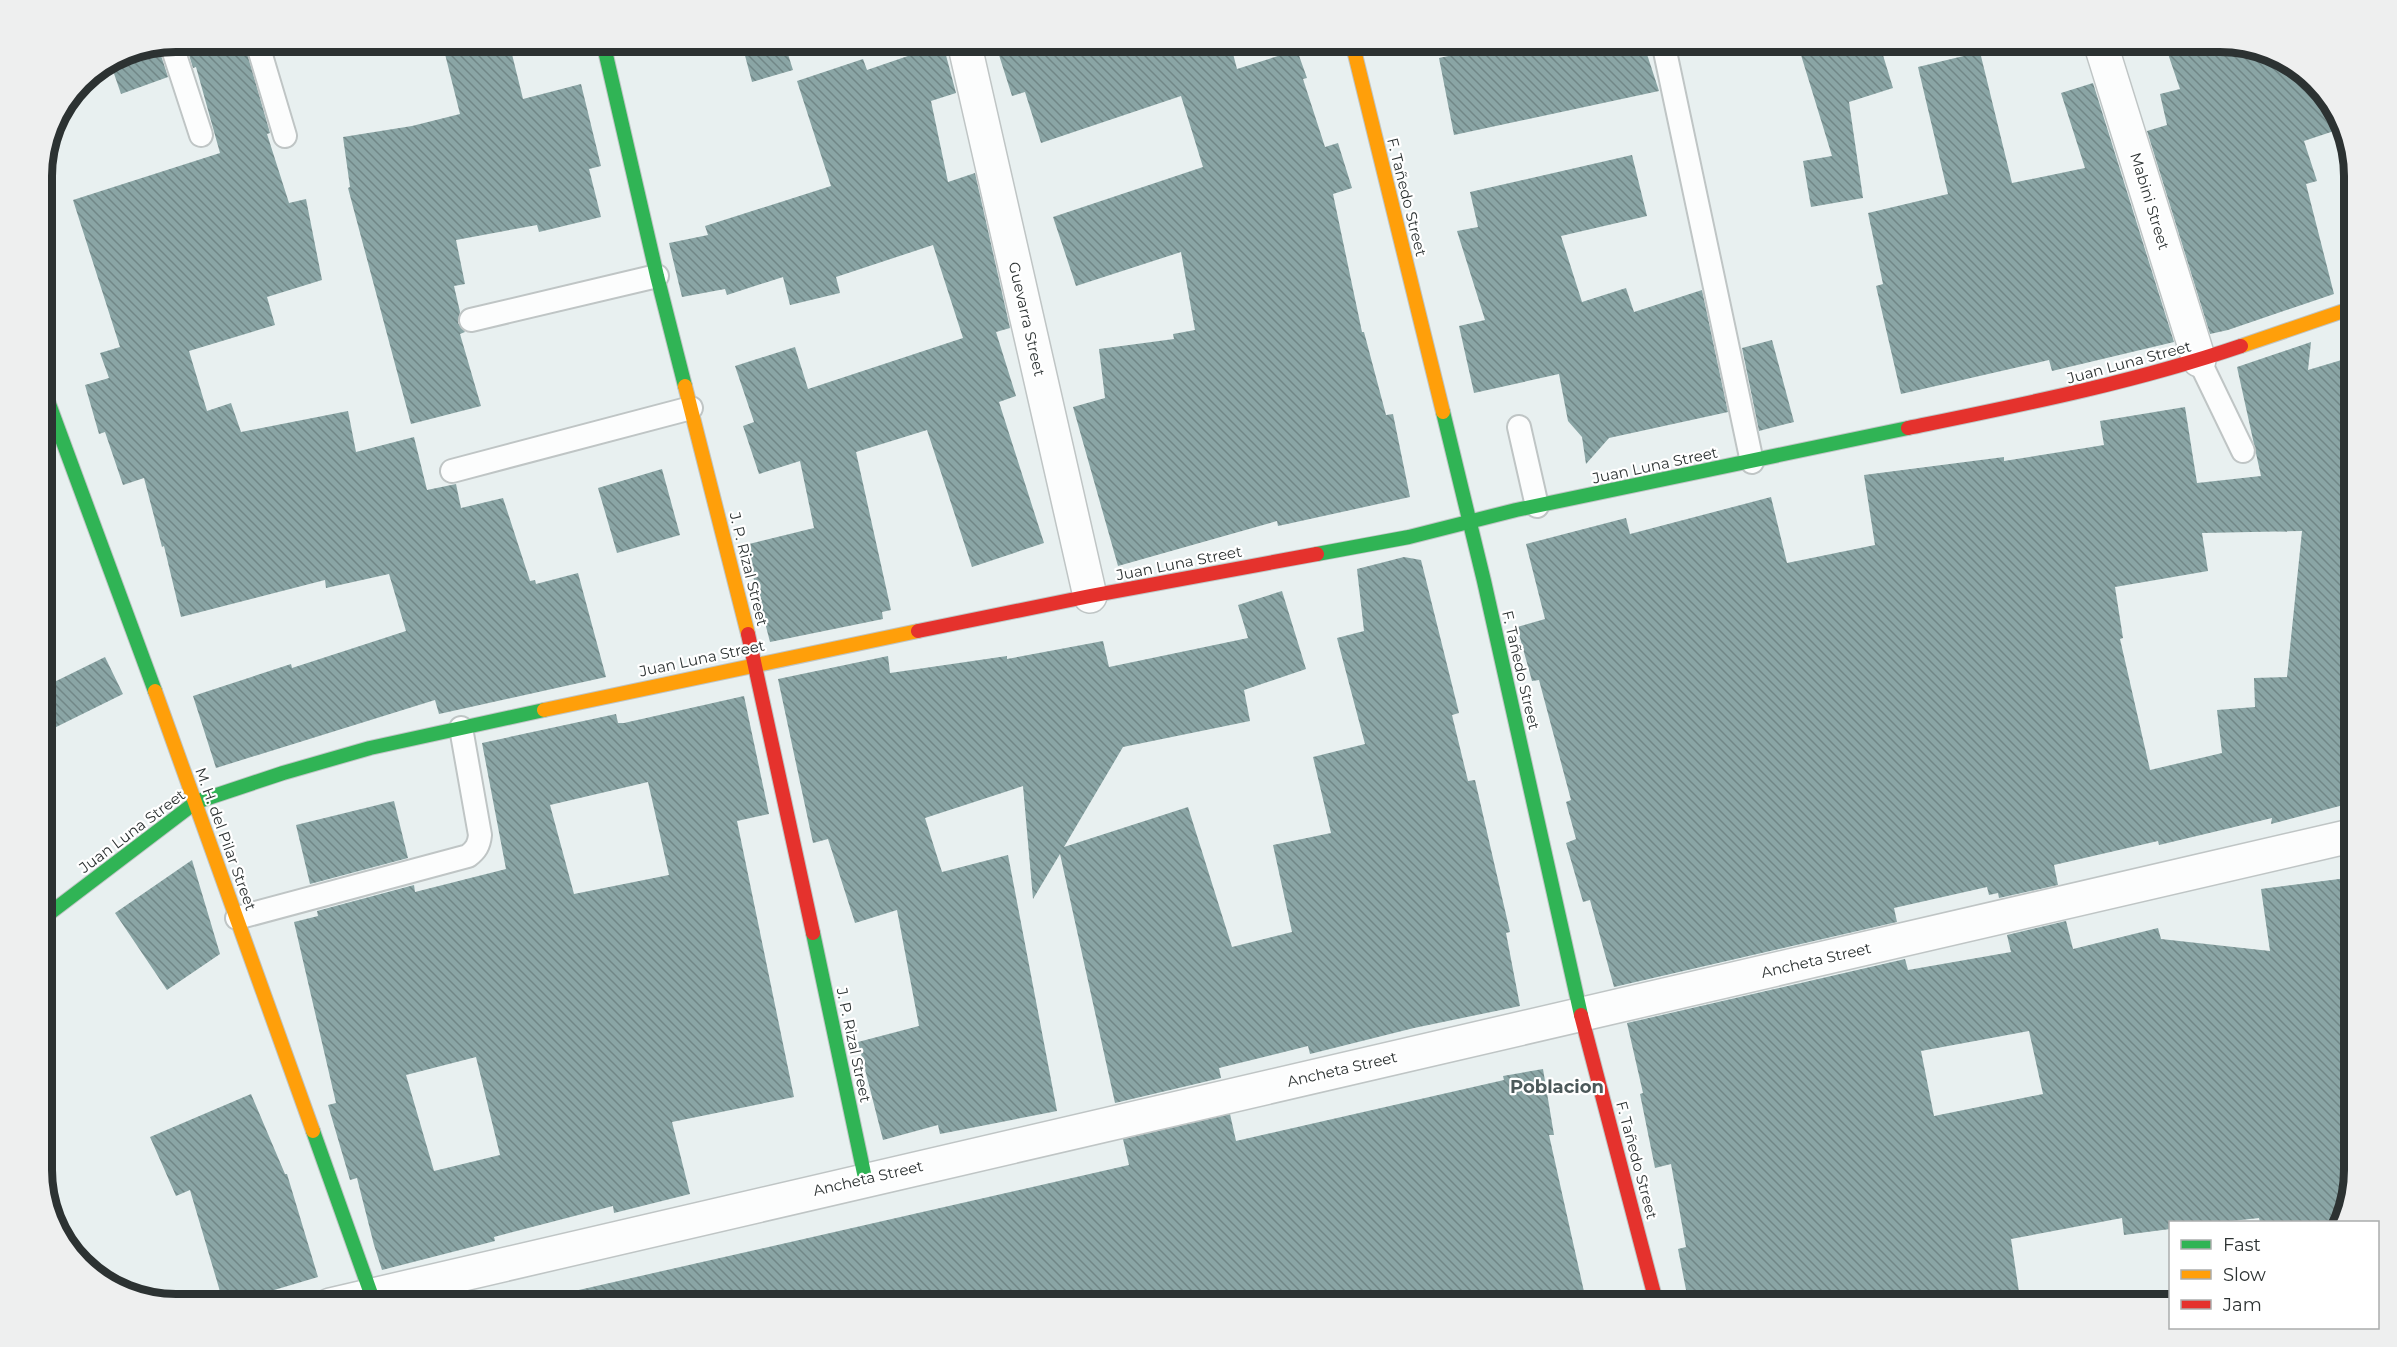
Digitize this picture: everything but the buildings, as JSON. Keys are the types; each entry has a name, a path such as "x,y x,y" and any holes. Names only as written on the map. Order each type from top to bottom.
{"main road":[{"name":"J. P. Rizal Street","path":"605,52 657,276 756,664 865,1178"},
{"name":"F. Tañedo Street","path":"1354,52 1469,521 1581,1015 1653,1294"},
{"name":"Juan Luna Street","path":"53,911 196,802 283,773 370,748 756,664 1090,596 1409,537 1537,506 2083,392 2199,360 2344,311"},
{"name":"M. H. del Pilar Street","path":"53,415 196,802 371,1294"}],"street":[{"name":"Guevarra Street","path":"966,52 1090,596"},
{"name":"Mabini Street","path":"2103,52 2199,360"},
{"name":"Ancheta Street","path":"397,1294 865,1178 2344,838"}],"lane":[{"path":"174,52 201,135"},
{"path":"260,52 285,136"},
{"path":"1665,52 1752,462"},
{"path":"471,320 657,276"},
{"path":"2199,360 2242,451"},
{"path":"452,471 691,408"},
{"path":"1519,427 1537,506"},
{"path":"237,918 468,856 475,851 480,844 480,835 461,728"}],"traffic: fast":[{"path":"605,52 685,386"},
{"path":"1443,412 1484,581 1581,1015"},
{"path":"53,415 155,691"},
{"path":"1317,554 1409,537 1516,510 1908,428"},
{"path":"53,911 196,802 283,773 370,748 544,710"},
{"path":"813,933 865,1178"},
{"path":"313,1131 371,1294"}],"traffic: slow":[{"path":"1354,52 1443,412"},
{"path":"2241,346 2344,311"},
{"path":"685,386 748,634"},
{"path":"544,710 918,631"},
{"path":"155,691 313,1131"}],"traffic: jam":[{"path":"1908,428 2117,382 2241,346"},
{"path":"918,631 1317,554"},
{"path":"748,634 813,933"},
{"path":"1581,1015 1654,1294"}],"district":[{"name":"Poblacion","path":"1557,1087"}]}
